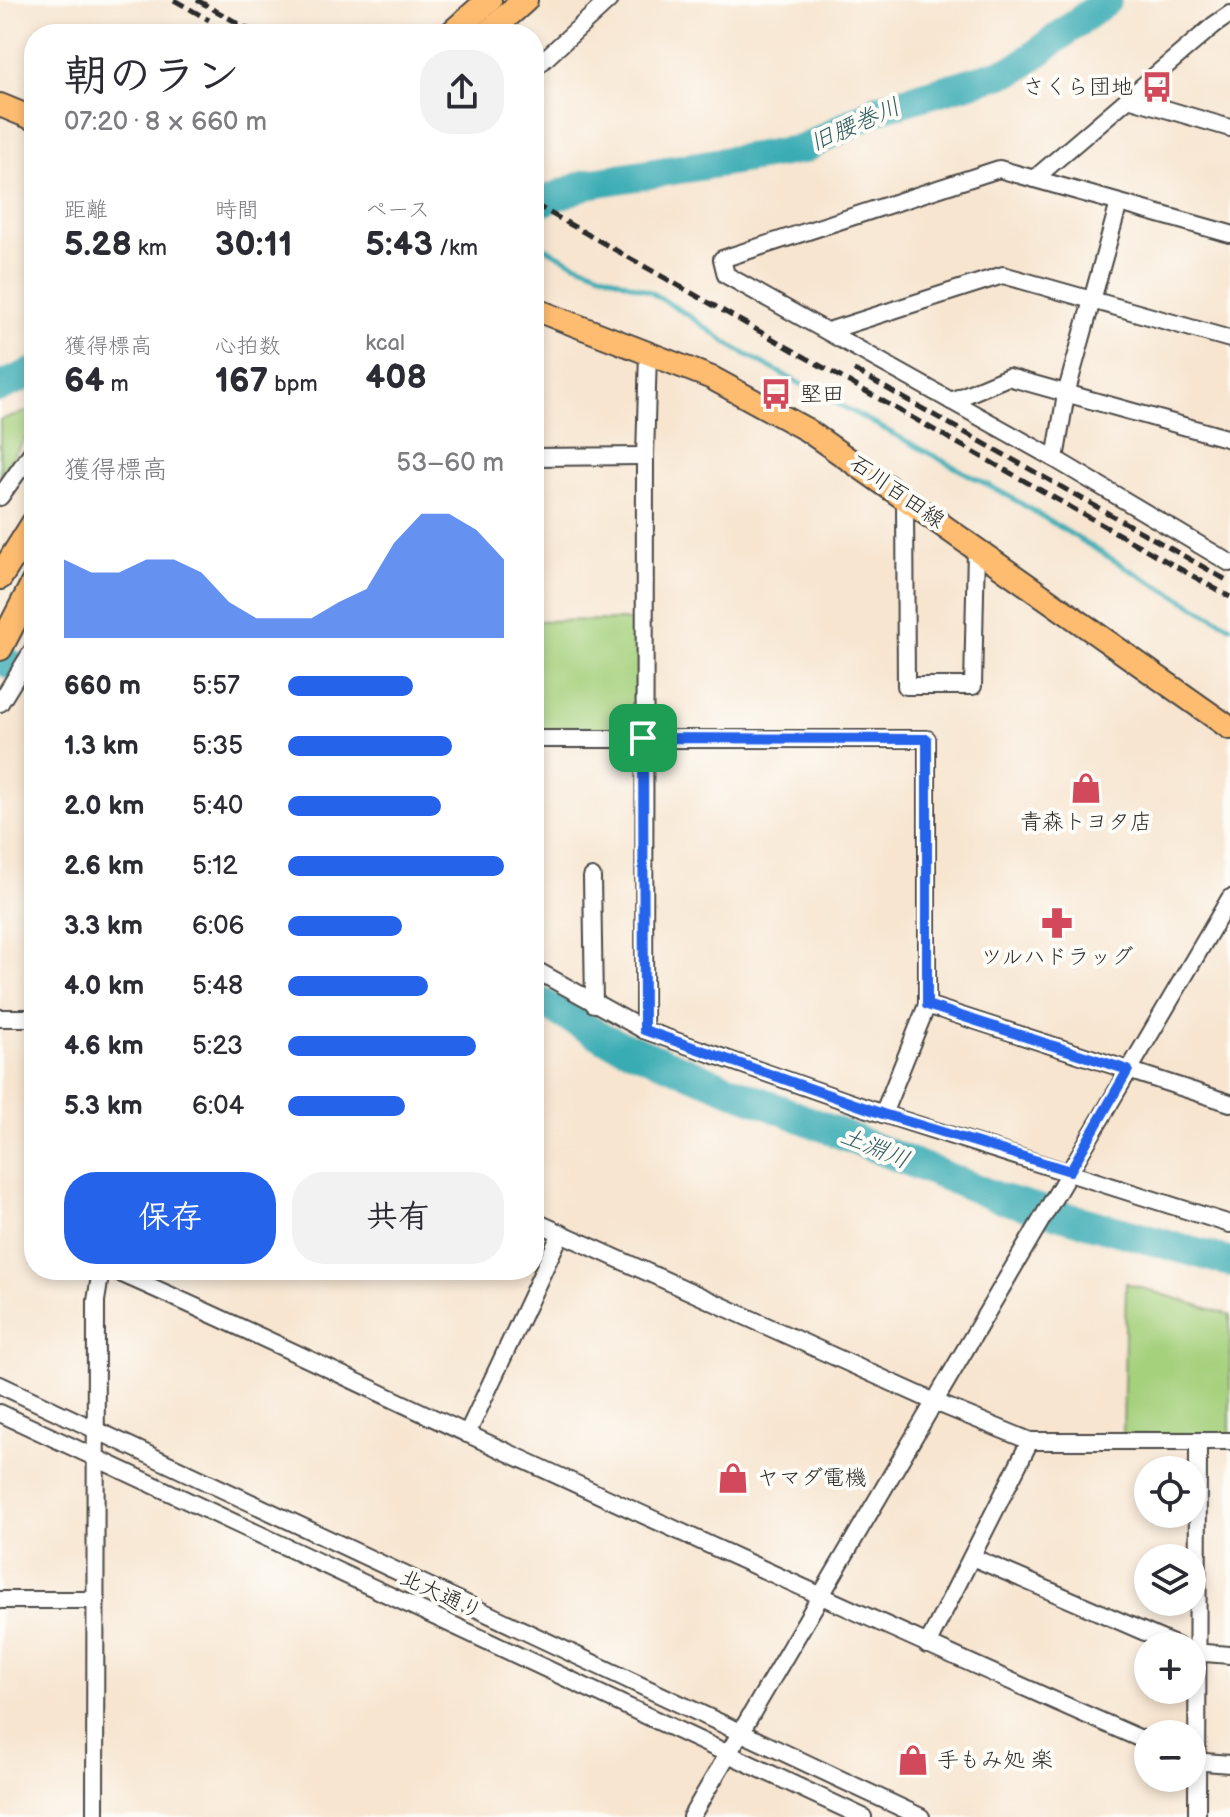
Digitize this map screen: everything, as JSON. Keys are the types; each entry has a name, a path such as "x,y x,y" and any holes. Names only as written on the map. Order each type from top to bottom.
{"highway":[{"path":"462,24 489,0"},
{"path":"498,24 525,0"},
{"path":"0,556 24,524"},
{"path":"0,577 24,539"},
{"path":"0,648 9,613 24,586"},
{"path":"9,613 24,594"}],"main road":[{"path":"0,105 24,115"},
{"name":"石川百田線","path":"544,313 712,378 807,430 1230,728"}],"street":[{"path":"544,60 609,0"},
{"path":"1034,179 1128,98 1222,27 1230,14"},
{"path":"1128,98 1230,128"},
{"path":"1230,234 999,169 722,259 726,275 1055,459 1230,563"},
{"path":"1055,459 1066,394 1119,203"},
{"path":"828,331 1003,275 1230,339"},
{"path":"644,1030 643,738 648,353"},
{"path":"951,401 1008,377 1230,439"},
{"path":"544,457 645,456"},
{"path":"0,497 24,463"},
{"path":"905,498 906,686 973,686 976,548"},
{"path":"0,702 24,664"},
{"path":"544,739 927,739 927,1005 883,1114"},
{"path":"592,877 594,1004"},
{"path":"691,1817 1230,898"},
{"path":"544,975 644,1030 883,1114 1230,1224"},
{"path":"927,1005 1230,1103"},
{"path":"0,1018 24,1015"},
{"path":"544,1225 935,1402 1030,1441 1230,1441"},
{"path":"544,1269 561,1233"},
{"path":"95,1817 96,1301 99,1280"},
{"path":"136,1280 819,1596 1134,1736"},
{"path":"467,1434 539,1280"},
{"path":"0,1385 921,1817"},
{"name":"北大通り","path":"0,1413 863,1817"},
{"path":"927,1645 1030,1441"},
{"path":"1195,1632 1198,1441"},
{"path":"972,1557 1145,1632"},
{"path":"0,1600 96,1600"},
{"path":"1206,1654 1230,1655"},
{"path":"1206,1763 1230,1764"},
{"path":"1196,1792 1197,1817"}],"green space":[{"path":"24,412 24,440 0,475 0,420"},
{"path":"624,620 638,627 639,724 633,731 544,732 544,621"},
{"path":"1126,1283 1230,1315 1230,1436 1123,1435"}],"waterway":[{"name":"旧腰巻川","path":"544,201 587,184 803,149 878,109 1016,69 1107,0"},
{"path":"544,247 570,261 650,292 736,349 1012,498 1230,626"},
{"name":"旧腰巻川","path":"0,387 24,376"},
{"name":"土淵川","path":"0,657 24,673"},
{"name":"土淵川","path":"544,1004 606,1039 999,1198 1230,1262"}],"railway":[{"path":"174,0 209,20"},
{"path":"197,0 239,24"},
{"path":"544,210 1230,597"},
{"path":"854,370 1230,582"}],"place":[{"name":"さくら団地","path":"1157,87"},
{"name":"堅田","path":"776,394"},
{"name":"青森トヨタ店","path":"1086,788"},
{"name":"ツルハドラッグ","path":"1057,923"},
{"name":"ヤマダ電機","path":"733,1478"},
{"name":"手もみ処 楽","path":"913,1760"}],"route":[{"path":"643,738 927,739 927,1005 1128,1070 1070,1171 883,1114 644,1030 643,738"}]}
